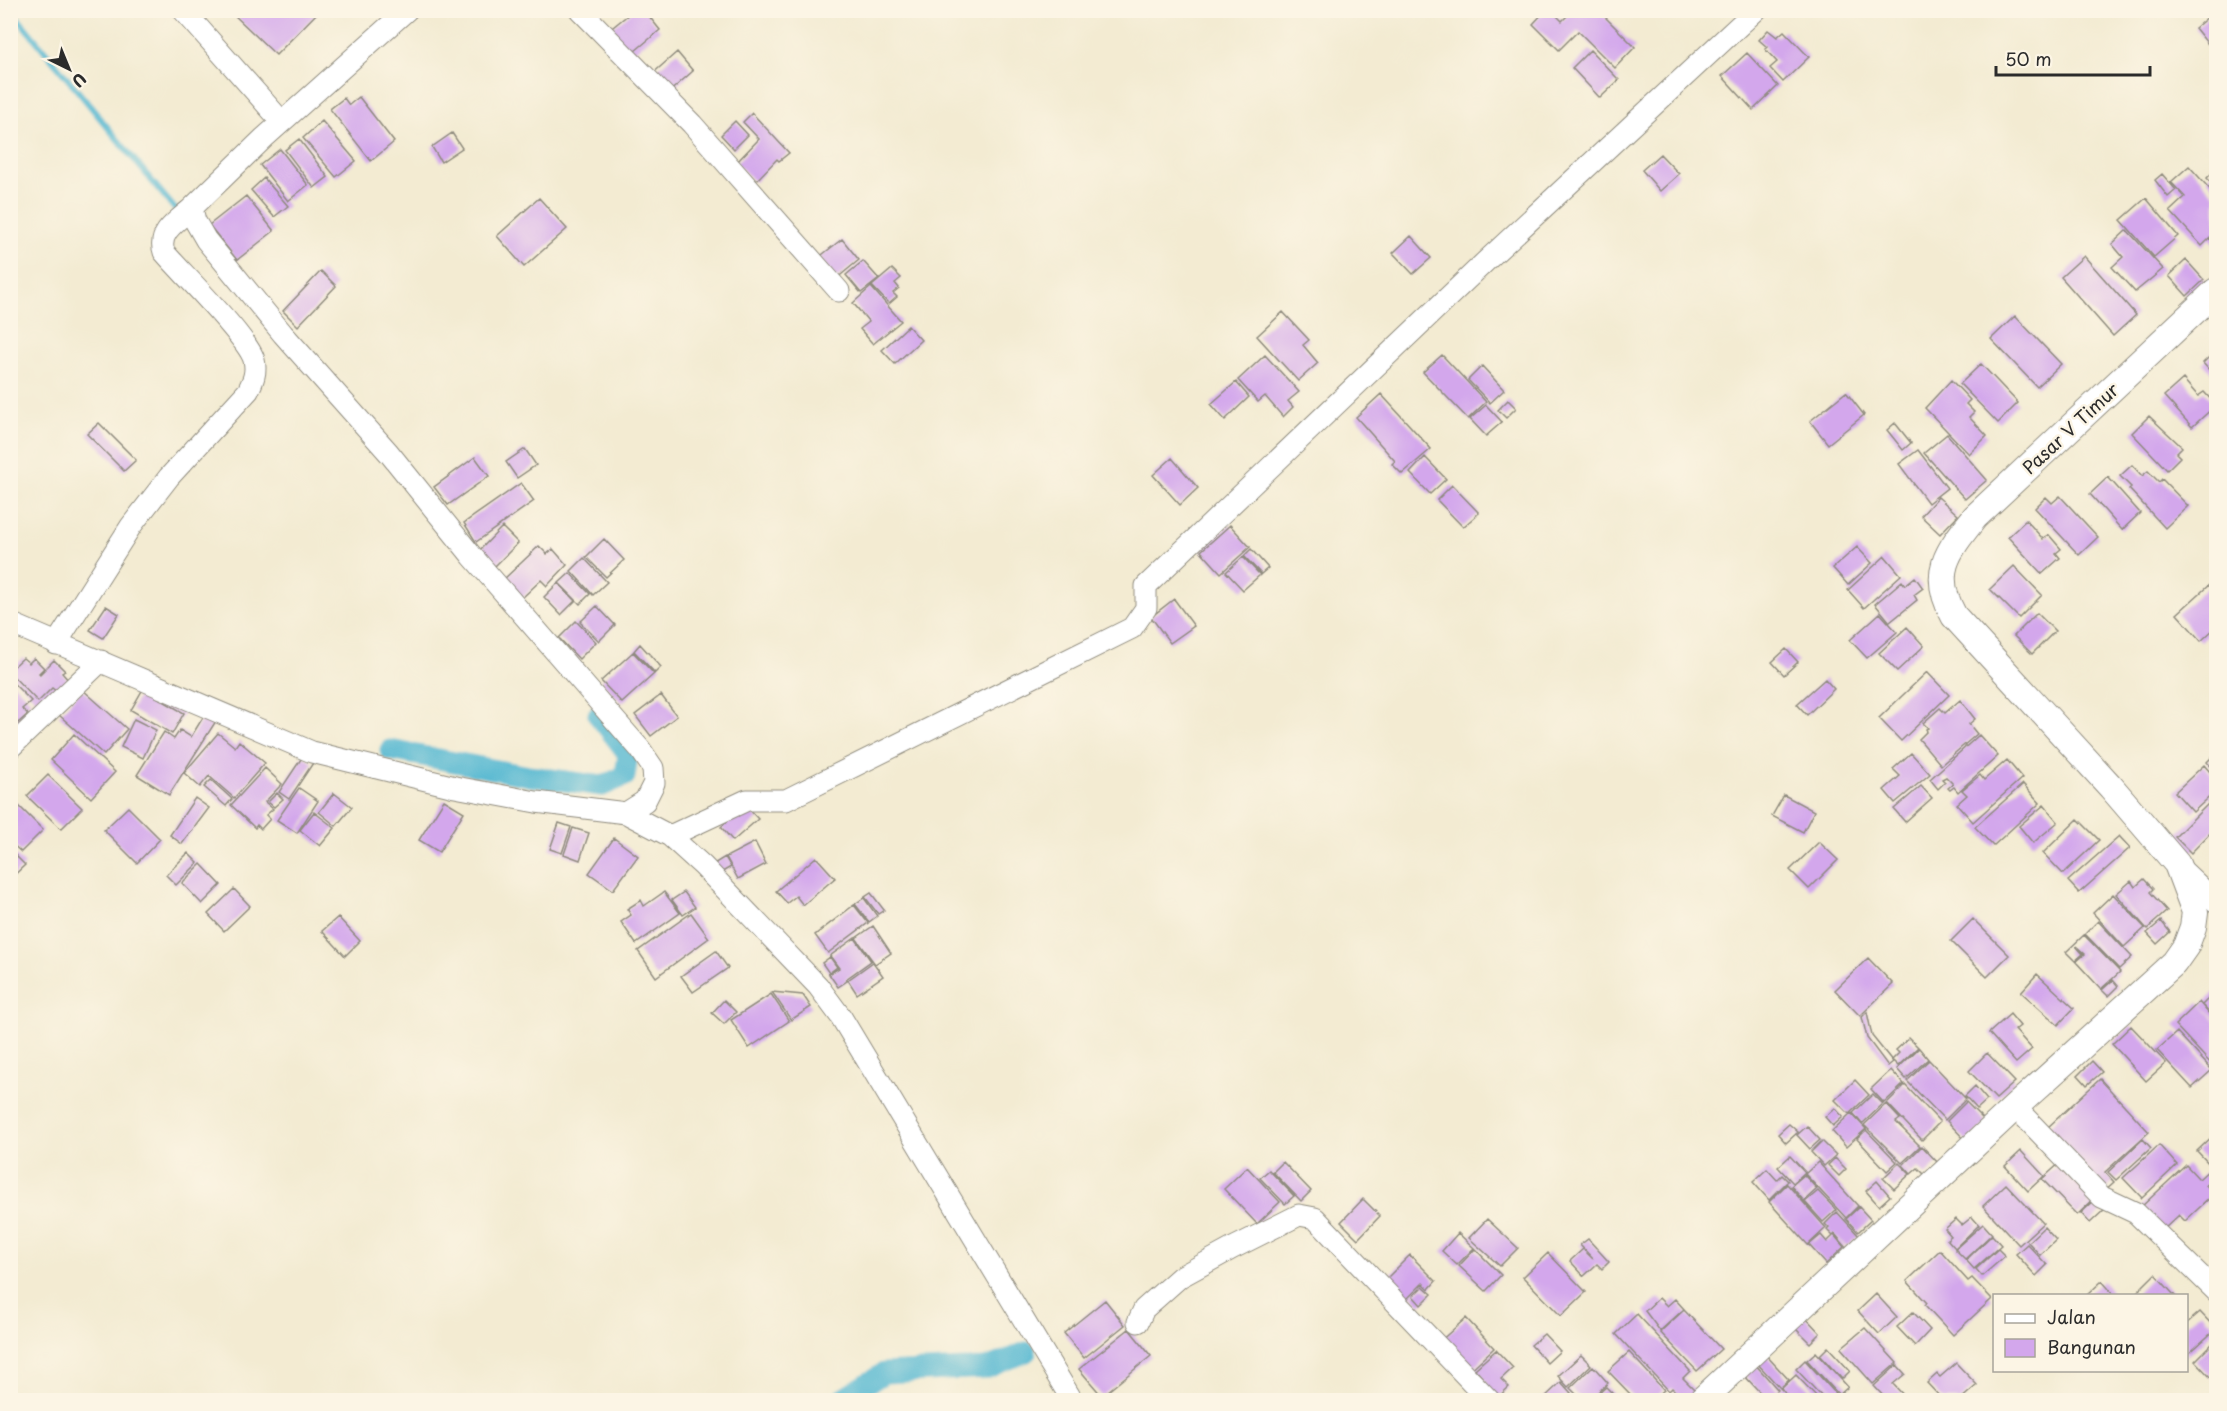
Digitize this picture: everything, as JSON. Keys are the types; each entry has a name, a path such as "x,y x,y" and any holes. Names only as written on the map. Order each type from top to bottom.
{"street":[{"path":"183,10 282,122"},
{"path":"56,644 131,526 169,477 248,391 256,376 254,359 244,341 164,252 160,243 164,235 282,122 407,10"},
{"path":"580,10 692,124 839,291"},
{"path":"670,836 747,800 786,800 1132,628 1146,608 1146,586 1485,262 1756,10"},
{"path":"189,211 206,240 283,334 389,453 472,556 640,749 653,768 654,783 645,801 626,813"},
{"name":"Pasar V Timur","path":"2177,864 2111,787 1954,616 1944,599 1941,578 1954,543 1975,517 2217,291"},
{"path":"10,623 312,752 455,787 536,802 626,813 670,836 703,866 797,963 841,1017 1072,1401"},
{"path":"10,748 101,661"},
{"path":"2177,864 2217,902"},
{"path":"1702,1401 2015,1107 2174,963 2186,946 2193,927 2195,912 2177,864"},
{"path":"2015,1107 2102,1197 2136,1213 2217,1292"},
{"path":"1138,1322 1144,1309 1180,1277 1299,1215 1315,1218 1489,1401"}],"building":[{"path":"233,10 320,10 276,55 231,12"},
{"path":"634,10 644,10 660,30 629,56 608,31"},
{"path":"1546,10 1551,10 1562,21 1573,10 1598,10 1635,47 1615,68 1578,31 1559,50 1533,24"},
{"path":"2216,10 2216,54 2195,28"},
{"path":"1768,30 1777,37 1784,31 1809,57 1783,82 1770,68 1777,62 1759,40"},
{"path":"1590,50 1619,80 1600,98 1572,68"},
{"path":"677,52 693,71 667,94 651,75"},
{"path":"1747,53 1778,86 1753,110 1722,76"},
{"path":"359,97 394,142 371,161 330,109 344,98 349,105"},
{"path":"752,113 789,153 779,161 777,159 755,182 736,163 759,139 743,122"},
{"path":"322,121 356,161 336,177 303,138"},
{"path":"735,121 748,135 734,149 721,135"},
{"path":"452,133 462,148 441,162 432,147"},
{"path":"299,139 328,177 314,188 285,150"},
{"path":"280,149 308,185 288,201 260,165"},
{"path":"1660,154 1679,174 1660,191 1642,170"},
{"path":"2189,166 2216,196 2216,245 2210,238 2202,246 2170,211 2185,197 2171,182"},
{"path":"2216,169 2216,188 2207,178"},
{"path":"2162,174 2176,190 2168,197 2155,180"},
{"path":"264,178 288,206 274,217 251,190"},
{"path":"246,196 274,231 237,260 209,225"},
{"path":"539,198 567,229 524,267 497,236"},
{"path":"2146,198 2178,236 2154,257 2121,220"},
{"path":"2127,230 2163,269 2135,292 2112,267 2123,257 2112,244"},
{"path":"1411,236 1431,258 1413,274 1393,253"},
{"path":"842,239 859,260 836,279 818,258"},
{"path":"2084,256 2136,315 2113,336 2061,277"},
{"path":"2186,260 2204,280 2187,296 2169,276"},
{"path":"863,261 879,279 861,293 846,275"},
{"path":"892,269 901,278 895,283 899,288 893,293 897,297 889,304 872,286"},
{"path":"321,271 336,286 298,326 283,311"},
{"path":"871,287 901,321 873,344 860,329 869,322 853,303"},
{"path":"1283,312 1309,340 1303,345 1318,363 1298,381 1257,336"},
{"path":"2015,316 2061,364 2037,387 1991,339"},
{"path":"908,326 921,340 895,364 882,350"},
{"path":"2212,354 2216,359 2216,378 2203,363"},
{"path":"1265,355 1299,392 1288,401 1293,407 1283,417 1265,396 1258,402 1238,380"},
{"path":"1442,355 1486,402 1468,419 1423,372"},
{"path":"1981,364 2018,403 1998,423 1960,384"},
{"path":"1482,366 1504,390 1490,403 1468,380"},
{"path":"2183,379 2198,396 2204,392 2216,405 2192,427 2164,396"},
{"path":"1951,380 1970,400 1966,404 1974,412 1969,417 1987,436 1969,454 1925,408"},
{"path":"1236,382 1249,397 1225,420 1211,404"},
{"path":"1846,392 1864,415 1828,444 1810,421"},
{"path":"1381,394 1431,449 1402,474 1392,464 1395,461 1356,417"},
{"path":"1508,400 1516,408 1506,418 1498,410"},
{"path":"1486,405 1502,422 1486,436 1470,419"},
{"path":"2149,416 2182,447 2176,453 2180,457 2167,470 2132,433"},
{"path":"99,423 136,460 124,471 87,434"},
{"path":"1895,423 1911,443 1903,450 1887,430"},
{"path":"1947,434 1987,480 1965,499 1924,453"},
{"path":"525,449 536,465 517,478 506,462"},
{"path":"1918,450 1947,488 1928,503 1899,464"},
{"path":"475,457 489,476 448,505 434,487"},
{"path":"1425,457 1446,479 1430,494 1410,473"},
{"path":"1172,458 1198,488 1180,505 1153,475"},
{"path":"2132,465 2142,476 2148,471 2159,482 2162,479 2188,506 2165,528 2120,476"},
{"path":"2108,477 2140,513 2122,530 2090,494"},
{"path":"521,483 534,501 476,542 464,523"},
{"path":"1452,485 1479,513 1463,527 1437,500"},
{"path":"2060,496 2098,537 2079,555 2035,508 2046,497 2052,503"},
{"path":"1938,497 1958,515 1940,534 1921,516"},
{"path":"2026,520 2043,539 2049,535 2061,549 2056,553 2060,558 2042,574 2008,537"},
{"path":"1230,525 1250,547 1221,573 1201,551"},
{"path":"502,527 518,543 492,569 476,554"},
{"path":"604,539 624,560 606,577 586,557"},
{"path":"539,546 547,554 553,549 567,565 547,586 541,580 521,599 503,580"},
{"path":"1857,547 1872,563 1848,585 1833,568"},
{"path":"1251,549 1268,568 1261,574 1244,556"},
{"path":"1885,556 1901,575 1864,608 1848,590"},
{"path":"1243,557 1260,575 1243,590 1226,572"},
{"path":"584,558 607,582 593,595 571,571"},
{"path":"2014,566 2042,595 2019,618 1990,589"},
{"path":"570,573 590,594 580,604 559,583"},
{"path":"1915,577 1923,588 1914,595 1917,600 1890,622 1875,604 1902,581 1905,585"},
{"path":"558,583 575,601 561,615 544,597"},
{"path":"2210,584 2216,590 2216,627 2201,641 2177,614"},
{"path":"1174,599 1194,626 1170,643 1151,617"},
{"path":"106,606 119,614 103,638 90,630"},
{"path":"597,606 615,625 599,641 580,622"},
{"path":"1880,613 1897,632 1867,658 1850,640"},
{"path":"2037,613 2055,631 2032,654 2014,636"},
{"path":"576,621 596,642 579,659 559,638"},
{"path":"1907,627 1924,646 1897,671 1879,653"},
{"path":"640,644 661,667 655,673 634,651"},
{"path":"1786,649 1798,662 1784,675 1772,662"},
{"path":"633,652 654,674 622,703 601,681"},
{"path":"23,658 29,663 34,658 44,668 40,674 54,660 65,671 62,673 69,681 57,692 52,688 38,702 10,673 10,670"},
{"path":"1927,672 1949,695 1901,741 1879,718"},
{"path":"1825,679 1834,689 1807,715 1797,704"},
{"path":"10,680 31,701 22,709 28,714 18,723 12,717 10,719"},
{"path":"82,689 127,729 104,755 59,715"},
{"path":"143,689 184,713 172,734 131,710"},
{"path":"661,695 677,716 651,736 635,715"},
{"path":"1960,700 1975,719 1969,724 1977,734 1941,765 1919,739 1928,728 1923,723 1940,708 1945,713"},
{"path":"205,714 216,721 169,795 137,775 164,732 174,739 180,730 191,737"},
{"path":"134,719 156,730 143,758 121,747"},
{"path":"218,733 235,747 239,741 265,763 234,798 209,776 200,787 184,773"},
{"path":"74,734 115,772 91,798 51,760"},
{"path":"1979,735 1998,756 1958,792 1954,787 1950,790 1948,788 1953,784 1946,777 1942,779 1945,782 1938,789 1930,779"},
{"path":"1911,753 1930,774 1895,803 1884,790 1900,776 1893,769"},
{"path":"2216,753 2216,772 2207,762"},
{"path":"303,756 313,763 289,799 279,792"},
{"path":"2007,760 2022,778 1973,822 1957,804 1967,795 1962,790 1980,775 1984,780"},
{"path":"2204,765 2216,779 2216,791 2193,812 2175,792"},
{"path":"265,768 282,784 265,802 273,809 266,815 270,819 261,829 257,825 255,828 231,805"},
{"path":"48,775 82,808 61,829 27,796"},
{"path":"211,780 232,799 226,806 204,787"},
{"path":"2023,784 2040,803 1993,846 1975,827"},
{"path":"1921,786 1932,798 1905,822 1894,809"},
{"path":"299,788 318,801 297,833 277,820"},
{"path":"277,793 283,799 274,807 268,802"},
{"path":"334,793 352,807 336,826 319,812"},
{"path":"1784,795 1814,811 1803,832 1772,816"},
{"path":"2216,796 2216,827 2191,853 2175,837"},
{"path":"10,797 43,830 21,852 10,842"},
{"path":"195,798 209,808 182,844 170,835"},
{"path":"444,800 464,812 439,852 419,840"},
{"path":"745,805 758,819 733,841 721,827"},
{"path":"2044,805 2058,822 2033,843 2019,826"},
{"path":"128,807 160,839 137,863 104,830"},
{"path":"314,812 335,828 320,846 300,830"},
{"path":"2078,819 2099,840 2063,874 2043,853"},
{"path":"559,823 571,827 562,853 550,849"},
{"path":"573,828 589,833 580,860 564,854"},
{"path":"2119,836 2130,848 2079,893 2068,881"},
{"path":"614,838 638,856 613,890 589,873"},
{"path":"755,842 766,864 738,879 726,857"},
{"path":"1819,842 1838,860 1809,889 1790,870"},
{"path":"10,850 25,865 10,879"},
{"path":"188,853 198,863 176,885 166,875"},
{"path":"725,857 731,867 717,875 712,865"},
{"path":"816,857 835,878 803,905 796,896 787,903 776,891"},
{"path":"201,864 221,885 202,904 182,883"},
{"path":"2144,879 2153,889 2150,892 2167,911 2147,929 2116,894 2131,881 2135,887"},
{"path":"234,889 250,906 224,931 208,914"},
{"path":"664,892 680,913 636,944 621,922 631,915 627,909 641,900 644,906"},
{"path":"684,892 695,907 683,915 672,900"},
{"path":"871,893 884,910 878,914 865,897"},
{"path":"2113,894 2145,928 2124,947 2093,913"},
{"path":"864,898 877,916 869,922 855,904"},
{"path":"854,905 868,923 828,953 815,935"},
{"path":"691,913 709,938 656,977 638,951"},
{"path":"338,917 360,941 345,956 322,931"},
{"path":"1973,919 2009,955 1987,977 1951,941"},
{"path":"2098,921 2132,957 2119,969 2085,934"},
{"path":"2161,921 2170,932 2157,944 2147,933"},
{"path":"873,926 891,953 875,964 856,938"},
{"path":"2084,935 2120,972 2101,989 2076,962 2085,954 2076,946 2083,954 2075,961 2066,952"},
{"path":"855,938 871,961 838,987 829,974 839,968 830,956"},
{"path":"716,951 728,968 693,992 681,976"},
{"path":"830,957 837,967 829,973 822,963"},
{"path":"1868,958 1893,984 1860,1016 1835,990"},
{"path":"873,962 883,976 857,994 848,980"},
{"path":"2037,974 2074,1008 2058,1025 2021,992"},
{"path":"2113,980 2118,986 2108,996 2102,990"},
{"path":"2216,991 2216,1020 2202,1005"},
{"path":"772,992 803,995 811,1007 791,1020"},
{"path":"771,994 789,1021 749,1048 731,1020"},
{"path":"724,1000 736,1012 724,1024 712,1013"},
{"path":"2199,1002 2216,1022 2216,1063 2213,1066 2175,1025"},
{"path":"1867,1012 1872,1036 1893,1062 1888,1066 1867,1038 1862,1017"},
{"path":"2010,1014 2020,1026 2015,1030 2032,1049 2016,1063 1989,1033"},
{"path":"2131,1026 2166,1063 2146,1081 2112,1044"},
{"path":"2177,1032 2212,1070 2192,1088 2157,1050"},
{"path":"1909,1038 1918,1047 1898,1066 1892,1060 1899,1053 1896,1050"},
{"path":"1919,1048 1928,1059 1906,1079 1897,1069"},
{"path":"1987,1053 2015,1082 1996,1099 1969,1071"},
{"path":"1929,1060 1966,1099 1945,1120 1907,1081"},
{"path":"2092,1061 2102,1072 2087,1085 2078,1075"},
{"path":"1891,1070 1904,1084 1884,1103 1871,1089"},
{"path":"2100,1079 2149,1132 2105,1172 2114,1182 2104,1191 2047,1128"},
{"path":"1855,1080 1869,1095 1849,1114 1835,1100"},
{"path":"1905,1085 1940,1122 1922,1140 1887,1103"},
{"path":"1975,1086 1987,1100 1977,1109 1965,1096"},
{"path":"1873,1094 1883,1104 1862,1124 1853,1113"},
{"path":"1966,1102 1987,1123 1967,1142 1947,1121"},
{"path":"1886,1104 1900,1119 1896,1122 1920,1146 1902,1163 1864,1125"},
{"path":"1835,1108 1843,1117 1833,1126 1825,1117"},
{"path":"1851,1113 1866,1129 1846,1147 1832,1131"},
{"path":"1789,1124 1798,1132 1786,1143 1778,1134"},
{"path":"1807,1126 1820,1140 1810,1149 1797,1135"},
{"path":"1866,1130 1897,1162 1887,1171 1857,1139"},
{"path":"2216,1133 2216,1175 2206,1185 2214,1194 2185,1221 2179,1215 2163,1230 2141,1207 2186,1165 2199,1179 2212,1167 2197,1151"},
{"path":"2143,1139 2151,1148 2116,1180 2108,1172"},
{"path":"1822,1141 1836,1155 1824,1166 1811,1152"},
{"path":"2159,1145 2177,1165 2142,1198 2123,1178"},
{"path":"1922,1146 1938,1163 1925,1175 1918,1168 1911,1174 1903,1165"},
{"path":"2021,1151 2044,1176 2028,1191 2005,1166"},
{"path":"1790,1156 1805,1172 1793,1183 1778,1167"},
{"path":"1835,1158 1846,1169 1839,1176 1828,1165"},
{"path":"1283,1162 1311,1191 1301,1201 1273,1172"},
{"path":"1818,1162 1858,1206 1846,1218 1805,1174"},
{"path":"2061,1162 2095,1198 2077,1215 2042,1179"},
{"path":"1899,1163 1910,1174 1894,1189 1883,1178"},
{"path":"1247,1167 1280,1202 1257,1224 1224,1189"},
{"path":"1767,1169 1777,1180 1782,1175 1788,1181 1769,1200 1753,1182"},
{"path":"1269,1170 1294,1196 1285,1204 1260,1178"},
{"path":"1804,1175 1817,1189 1804,1201 1791,1186"},
{"path":"1877,1181 1890,1196 1879,1206 1866,1191"},
{"path":"1787,1184 1826,1228 1808,1245 1769,1202"},
{"path":"2006,1184 2043,1223 2019,1245 1983,1206"},
{"path":"1818,1191 1836,1210 1823,1222 1805,1202"},
{"path":"1363,1199 1380,1216 1358,1239 1341,1222"},
{"path":"2096,1199 2105,1209 2090,1223 2081,1213"},
{"path":"1859,1207 1871,1220 1858,1232 1846,1219"},
{"path":"1837,1212 1859,1236 1846,1247 1835,1234 1833,1236 1827,1230 1829,1228 1825,1224"},
{"path":"1972,1217 1979,1225 1955,1248 1947,1239 1951,1236 1945,1229 1956,1219 1962,1225"},
{"path":"1487,1219 1518,1248 1500,1266 1469,1238"},
{"path":"1983,1224 1992,1234 1965,1259 1955,1249"},
{"path":"2044,1227 2056,1240 2040,1255 2028,1242"},
{"path":"1458,1233 1474,1248 1457,1265 1442,1251"},
{"path":"1821,1235 1827,1242 1834,1235 1844,1247 1826,1264 1809,1245"},
{"path":"1992,1235 2001,1245 1974,1269 1966,1260"},
{"path":"1588,1239 1609,1262 1602,1269 1597,1264 1584,1276 1570,1261 1583,1249 1593,1259 1580,1245"},
{"path":"2027,1244 2047,1265 2036,1276 2016,1254"},
{"path":"1475,1249 1501,1275 1486,1291 1459,1266"},
{"path":"1998,1249 2005,1256 1982,1276 1976,1269"},
{"path":"1940,1250 1968,1281 1972,1278 1992,1299 1953,1335 1925,1305 1927,1303 1907,1281"},
{"path":"1548,1253 1586,1292 1561,1316 1523,1277"},
{"path":"1410,1255 1436,1281 1429,1289 1423,1283 1406,1300 1386,1279"},
{"path":"2155,1274 2173,1294 2135,1294"},
{"path":"2102,1281 2113,1294 2088,1294"},
{"path":"1423,1286 1432,1294 1421,1305 1413,1296"},
{"path":"1876,1294 1897,1317 1879,1334 1858,1311"},
{"path":"1659,1298 1667,1306 1675,1299 1684,1309 1660,1331 1645,1311"},
{"path":"1105,1300 1125,1325 1084,1358 1064,1333"},
{"path":"1684,1310 1721,1349 1697,1371 1660,1332"},
{"path":"1913,1312 1930,1330 1915,1346 1897,1327"},
{"path":"2200,1312 2216,1329 2188,1354 2188,1322"},
{"path":"1637,1314 1690,1371 1683,1378 1702,1397 1699,1400 1684,1400 1672,1388 1669,1391 1616,1334"},
{"path":"1805,1317 1820,1333 1810,1343 1794,1327"},
{"path":"1466,1318 1494,1348 1466,1374 1438,1343"},
{"path":"1865,1328 1897,1363 1873,1384 1841,1348"},
{"path":"1129,1329 1151,1356 1102,1396 1079,1369"},
{"path":"1544,1334 1560,1351 1547,1363 1531,1345"},
{"path":"2216,1340 2216,1375 2212,1379 2195,1361"},
{"path":"1828,1347 1850,1371 1842,1379 1820,1355"},
{"path":"1496,1350 1513,1368 1501,1379 1509,1387 1495,1400 1482,1390 1488,1384 1475,1369"},
{"path":"1629,1352 1664,1390 1653,1400 1636,1400 1608,1371"},
{"path":"1816,1352 1848,1387 1839,1395 1807,1360"},
{"path":"1765,1354 1789,1380 1780,1388 1756,1362"},
{"path":"1581,1355 1591,1365 1568,1387 1558,1376"},
{"path":"1805,1360 1835,1393 1827,1400 1796,1369"},
{"path":"1754,1363 1778,1390 1767,1400 1742,1373"},
{"path":"1956,1363 1977,1385 1960,1400 1943,1400 1927,1383 1937,1374 1940,1377"},
{"path":"1897,1365 1905,1374 1893,1384 1908,1400 1887,1400 1874,1386"},
{"path":"1593,1366 1608,1383 1589,1400 1582,1400 1570,1388"},
{"path":"1796,1375 1820,1400 1792,1400 1781,1389"},
{"path":"1561,1382 1571,1393 1563,1400 1543,1399"},
{"path":"1606,1387 1619,1400 1591,1400"}],"waterway":[{"path":"11,10 179,214"},
{"path":"390,750 529,776 602,786 625,776 628,754 598,715"},
{"path":"841,1400 884,1373 987,1368 1026,1352"}]}
